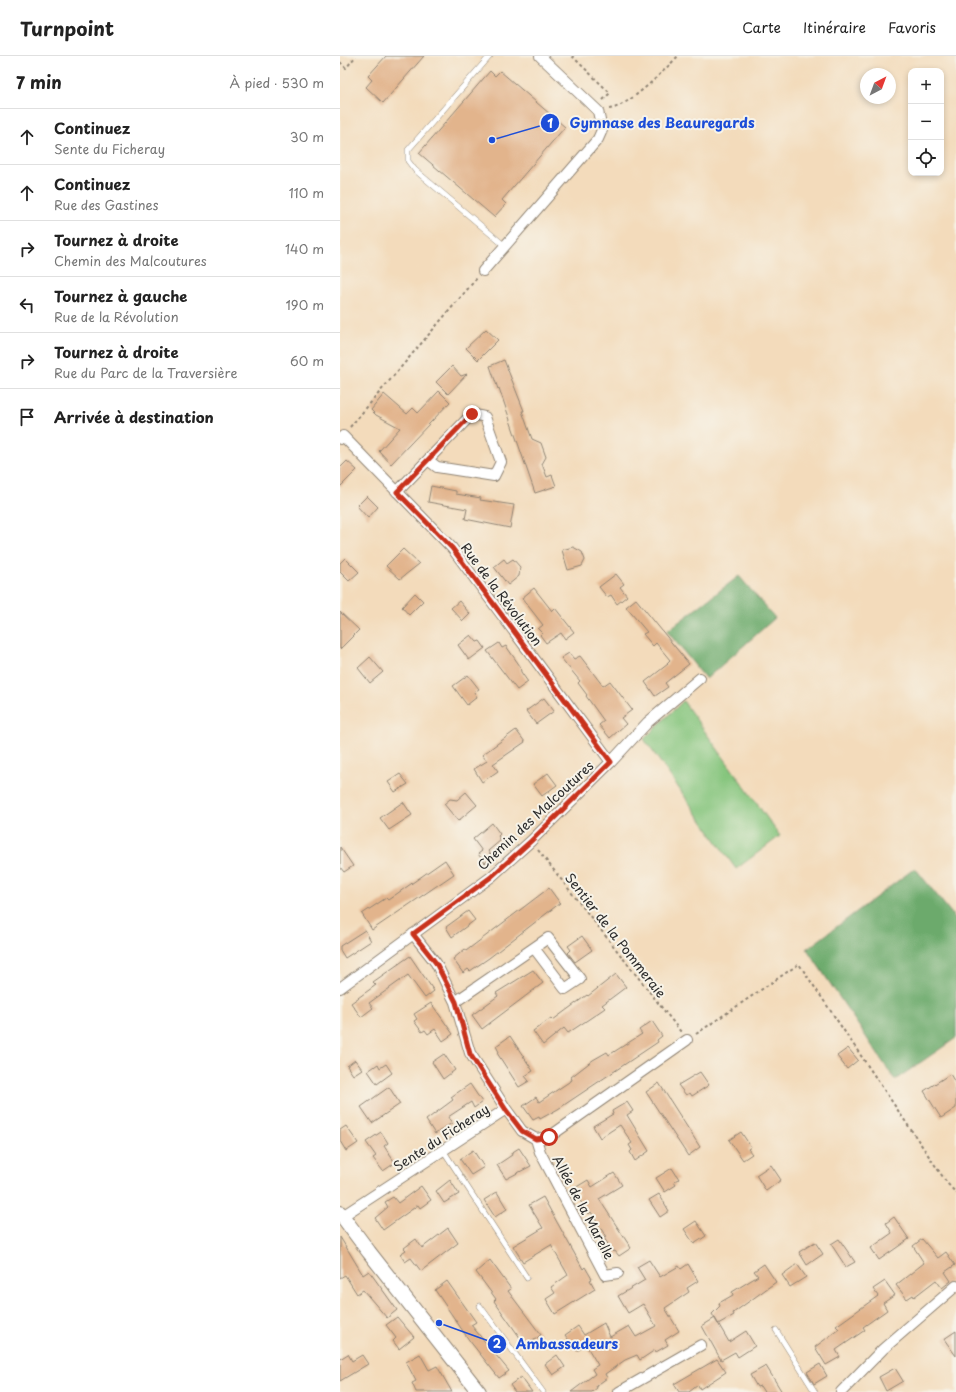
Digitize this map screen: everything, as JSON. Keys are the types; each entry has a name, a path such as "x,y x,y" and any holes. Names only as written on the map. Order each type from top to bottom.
{"main road":[{"path":"341,1215 480,1392"}],"street":[{"path":"483,271 598,139 602,130 596,110 540,56"},
{"path":"397,492 472,414 485,417 501,462 494,476 437,467 428,460"},
{"name":"Rue de la Révolution","path":"341,438 452,548 611,762"},
{"name":"Chemin des Malcoutures","path":"340,988 491,877 531,841 611,762 648,722 700,678"},
{"path":"413,934 436,963 456,1002 470,1054 506,1110"},
{"path":"456,1002 548,938 580,979 565,989 534,948"},
{"path":"536,1139 549,1137 687,1040"},
{"name":"Sente du Ficheray","path":"341,1215 506,1110 522,1131 536,1139"},
{"name":"Allée de la Marelle","path":"536,1139 540,1152 606,1275 618,1273"},
{"path":"841,1392 883,1349 956,1286"},
{"path":"619,1392 701,1345"}],"lane":[{"path":"490,56 408,150 408,161 415,170 504,246"},
{"path":"443,1150 527,1278"},
{"path":"480,1306 543,1392"},
{"path":"776,1330 815,1392"}],"path":[{"path":"340,62 346,68 356,56"},
{"path":"572,56 610,93 596,110"},
{"path":"596,110 615,109 670,66 678,56"},
{"path":"341,438 483,271"},
{"name":"Sentier de la Pommeraie","path":"531,841 687,1040"},
{"path":"687,1040 799,964 947,1183 956,1193"}],"green space":[{"path":"739,576 775,618 706,679 667,631"},
{"path":"683,701 780,836 736,869 644,739"},
{"path":"915,868 956,919 956,1038 895,1080 807,949"}],"building":[{"path":"386,56 424,56 383,103 366,87 372,80 368,76"},
{"path":"490,71 495,76 500,71 565,127 502,200 506,204 494,217 419,153"},
{"path":"486,329 498,340 478,360 466,348"},
{"path":"504,360 524,411 522,411 532,439 541,443 546,457 542,464 547,477 552,475 556,486 535,493 490,366"},
{"path":"452,366 461,376 467,374 448,394 436,382"},
{"path":"439,391 450,402 391,464 379,451 400,428 376,415 371,410 384,394 407,414 413,408 418,413"},
{"path":"347,461 357,470 340,487 340,468"},
{"path":"431,486 456,491 456,494 481,498 480,500 514,505 510,528 465,519 467,509 428,502"},
{"path":"367,496 378,507 368,518 357,506"},
{"path":"573,547 582,552 585,560 582,566 568,570 562,550"},
{"path":"403,549 419,564 400,579 386,566"},
{"path":"345,558 359,572 349,581 340,572 340,563"},
{"path":"504,559 507,563 513,559 520,567 519,576 508,585 494,567"},
{"path":"616,574 624,584 620,587 627,596 617,604 611,595 607,597 599,587"},
{"path":"534,588 552,611 555,608 574,632 565,639 561,633 546,643 540,635 542,633 538,629 543,625 522,598"},
{"path":"415,593 423,601 409,615 402,607"},
{"path":"636,599 689,664 665,683 668,687 655,696 645,682 668,664 667,663 670,660 656,643 653,646 643,634 647,632 626,607"},
{"path":"459,601 470,614 463,621 451,608"},
{"path":"340,612 359,630 340,649"},
{"path":"471,635 477,642 480,641 485,648 469,660 458,645"},
{"path":"499,643 502,648 506,646 520,666 521,672 528,682 517,690 487,651"},
{"path":"569,653 574,659 580,656 603,686 610,681 632,710 621,718 626,724 610,738 599,725 604,721 578,683 580,681 561,658"},
{"path":"370,657 383,672 370,683 358,668"},
{"path":"468,675 479,689 474,692 477,697 467,705 453,686"},
{"path":"544,698 554,711 536,724 526,711"},
{"path":"516,730 525,742 493,764 498,771 482,782 474,769 487,761 482,755"},
{"path":"548,773 557,785 542,796 533,784"},
{"path":"400,774 408,784 395,792 388,782"},
{"path":"466,792 477,805 458,821 444,804 450,799 457,800"},
{"path":"403,802 412,815 389,830 380,818"},
{"path":"492,823 500,834 498,836 501,840 488,851 493,858 485,863 478,854 482,851 473,839"},
{"path":"340,847 353,866 344,872 340,867"},
{"path":"445,860 454,874 372,930 362,914 386,898 388,900"},
{"path":"549,888 560,903 489,958 470,971 468,969 463,973 453,959 465,949 466,951"},
{"path":"468,911 475,920 452,937 446,927"},
{"path":"365,930 371,941 345,958 340,950 340,946"},
{"path":"582,936 592,950 575,962 568,953 571,950 568,946"},
{"path":"410,956 434,991 425,998 408,975 369,1003 373,1008 361,1017 351,1003 376,985 373,982"},
{"path":"533,970 543,983 482,1029 472,1015 498,996 496,993"},
{"path":"616,974 626,987 602,1005 605,1008 568,1033 564,1028 543,1045 533,1031 551,1018 553,1020 587,995 588,996"},
{"path":"431,1003 453,1034 443,1041 435,1029 428,1034 425,1030 422,1032 414,1021 417,1019 414,1014"},
{"path":"652,1021 662,1036 657,1040 658,1042 558,1109 540,1119 539,1117 533,1120 523,1106 536,1097 539,1102 572,1080 571,1077 593,1060 607,1052 609,1055 642,1034 639,1030"},
{"path":"510,1036 533,1071 525,1076 529,1081 519,1087 497,1053 499,1052 496,1046"},
{"path":"848,1048 858,1060 847,1069 837,1056"},
{"path":"444,1054 455,1070 443,1079 432,1062"},
{"path":"355,1060 362,1069 353,1075 347,1066"},
{"path":"378,1064 380,1068 386,1064 392,1073 377,1084 368,1071"},
{"path":"700,1072 709,1085 692,1096 690,1093 686,1095 678,1085"},
{"path":"950,1074 956,1084 956,1108 941,1118 924,1091"},
{"path":"659,1083 700,1147 688,1156 646,1092"},
{"path":"470,1084 482,1102 474,1108 471,1102 448,1117 452,1123 435,1134 426,1120 453,1100 451,1097"},
{"path":"389,1087 400,1104 372,1123 361,1107"},
{"path":"627,1102 633,1111 627,1115 649,1151 635,1161 630,1152 632,1150 629,1145 632,1143 620,1125 600,1138 593,1126 613,1114 612,1111"},
{"path":"346,1126 358,1143 346,1151 340,1141 340,1130"},
{"path":"381,1132 388,1143 384,1146 395,1163 383,1171 373,1158 376,1156 366,1142"},
{"path":"741,1132 751,1147 748,1149 752,1154 743,1160 729,1140"},
{"path":"519,1148 531,1166 506,1179 497,1165 512,1155 511,1153"},
{"path":"473,1150 484,1167 471,1175 460,1159"},
{"path":"771,1165 781,1180 766,1191 756,1175"},
{"path":"672,1168 679,1179 674,1182 676,1185 665,1192 656,1178"},
{"path":"614,1173 622,1185 599,1199 631,1248 619,1256 615,1251 613,1252 591,1212 589,1214 577,1196 579,1194 575,1188 588,1180 592,1187"},
{"path":"450,1180 459,1194 444,1203 436,1191"},
{"path":"421,1186 431,1200 420,1208 418,1205 383,1230 375,1218 388,1207 385,1202 393,1197 398,1203"},
{"path":"497,1192 507,1209 495,1217 484,1200"},
{"path":"659,1194 669,1211 660,1217 649,1200"},
{"path":"543,1197 583,1269 585,1267 592,1279 590,1280 595,1289 555,1314 546,1299 555,1293 551,1287 568,1275 551,1245 523,1262 513,1246 543,1228 529,1205"},
{"path":"894,1217 909,1239 879,1260 871,1248 892,1233 886,1223"},
{"path":"696,1221 706,1236 694,1244 684,1229"},
{"path":"448,1228 458,1243 421,1271 411,1258 405,1262 400,1254 406,1250 404,1248 416,1239 422,1248"},
{"path":"340,1237 363,1275 369,1271 397,1310 387,1318 363,1290 357,1294 345,1275 340,1278"},
{"path":"839,1239 855,1262 846,1267 831,1244"},
{"path":"922,1239 938,1258 946,1252 955,1265 945,1272 951,1281 942,1288 936,1280 914,1297 913,1295 907,1299 896,1285 924,1263 913,1246"},
{"path":"815,1242 823,1254 807,1265 799,1252"},
{"path":"490,1260 511,1289 508,1291 541,1335 526,1346 494,1301 496,1299 476,1272"},
{"path":"649,1260 660,1277 679,1266 681,1269 688,1264 698,1281 687,1288 689,1292 665,1308 679,1331 665,1340 668,1345 656,1352 655,1350 640,1360 637,1355 625,1360 605,1374 607,1378 596,1386 597,1388 592,1392 571,1392 595,1374 592,1369 598,1365 586,1345 577,1351 565,1335 578,1326 584,1335 604,1323 610,1337 629,1326 636,1337 656,1326 643,1304 628,1313 618,1296 645,1280 637,1267"},
{"path":"764,1264 776,1282 733,1313 734,1315 718,1324 712,1314 720,1306 719,1303 733,1295 732,1292 758,1276 754,1271"},
{"path":"797,1264 806,1277 790,1287 782,1275"},
{"path":"447,1281 476,1322 471,1325 509,1371 499,1378 469,1340 435,1290"},
{"path":"885,1281 895,1295 883,1303 887,1310 863,1327 865,1330 836,1350 840,1357 826,1365 815,1347 839,1329 836,1326 878,1296 873,1289"},
{"path":"397,1317 414,1337 399,1349 393,1341 396,1338 386,1325"},
{"path":"715,1318 729,1342 746,1331 755,1346 738,1357 735,1352 721,1360 702,1326"},
{"path":"956,1331 956,1356 944,1339"},
{"path":"348,1354 352,1361 362,1355 368,1364 340,1381 340,1359"},
{"path":"420,1354 429,1370 437,1366 452,1392 416,1392 412,1383 416,1381 406,1362"},
{"path":"557,1355 565,1367 553,1375 545,1364"},
{"path":"717,1359 726,1372 700,1389 698,1385 689,1392 679,1392 674,1384"},
{"path":"820,1364 827,1376 814,1384 807,1372"},
{"path":"766,1366 782,1392 764,1392 760,1386 757,1387 750,1375"},
{"path":"895,1368 903,1381 886,1391 879,1377"},
{"path":"521,1377 532,1392 515,1392 510,1385"}],"place":[{"name":"Gymnase des Beauregards","path":"492,140"},
{"name":"Ambassadeurs","path":"439,1323"}],"route":[{"path":"472,414 397,492 452,548 499,609 611,762 531,841 491,877 413,934 436,963 456,1002 470,1054 506,1110 522,1131 536,1139 549,1137"}]}
